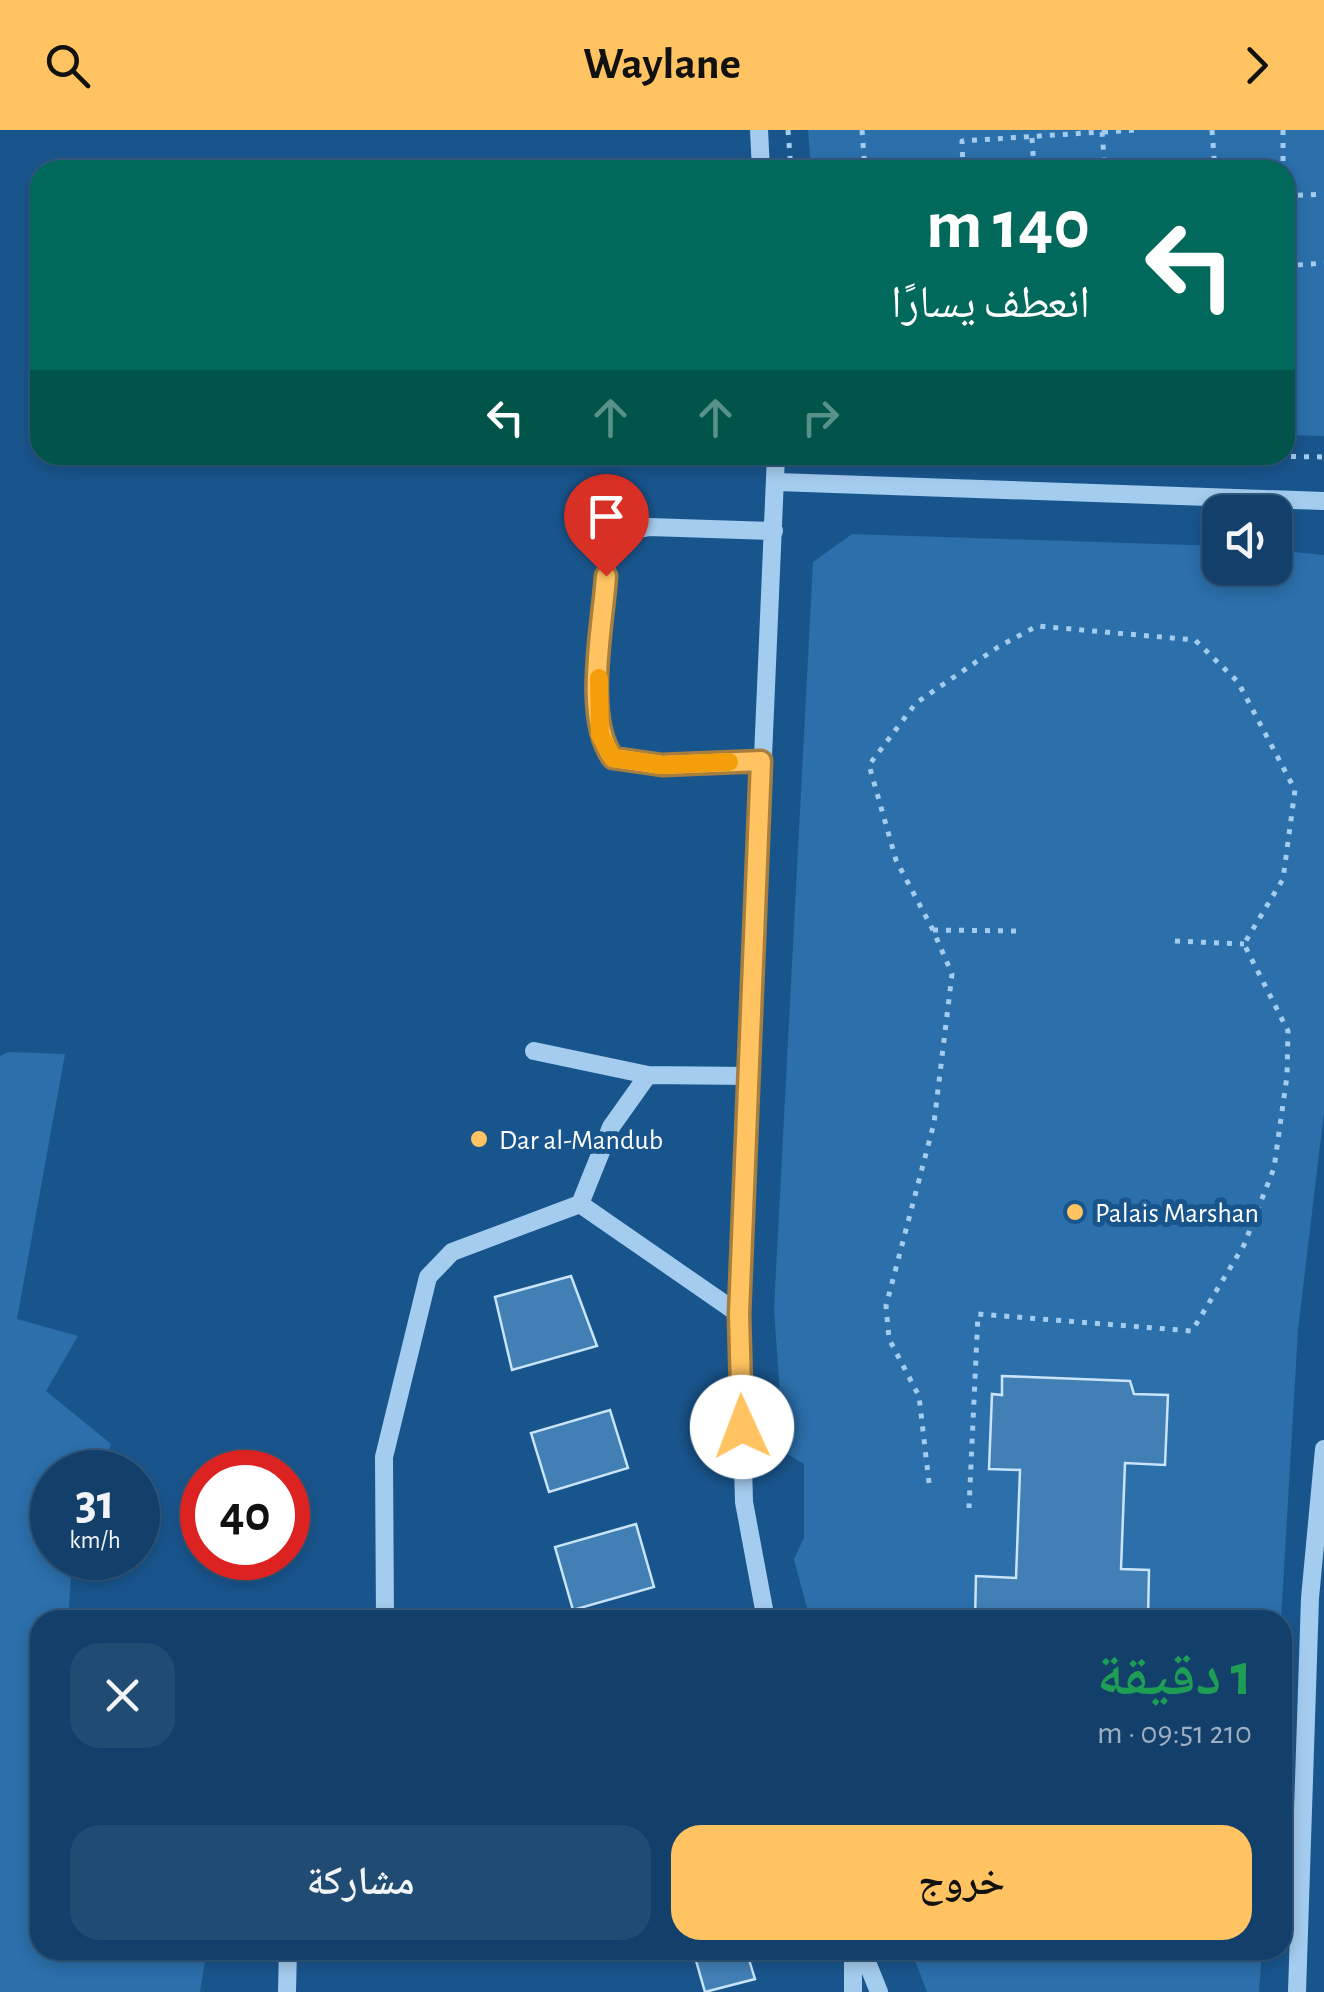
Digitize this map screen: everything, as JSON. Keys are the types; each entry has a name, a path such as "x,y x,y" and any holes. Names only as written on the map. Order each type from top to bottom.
{"street":[{"path":"759,130 761,160"},
{"path":"764,1610 744,1502 739,1314 776,465"},
{"path":"776,482 1324,501"},
{"path":"761,761 662,765 619,760 603,744 597,701 606,576 616,534 649,527 774,530"},
{"path":"534,1051 648,1075 750,1076"},
{"path":"385,1610 384,1457 428,1278 452,1252 580,1204 611,1127 648,1075"},
{"path":"580,1204 739,1314"},
{"path":"1297,1992 1324,1449"},
{"path":"287,1992 288,1960"},
{"path":"853,1960 854,1992"},
{"path":"866,1960 879,1992"}],"path":[{"path":"788,130 791,160"},
{"path":"862,130 864,160"},
{"path":"963,160 962,142 1136,130"},
{"path":"1212,130 1214,160"},
{"path":"1283,130 1283,160"},
{"path":"1102,131 1104,160"},
{"path":"1032,138 1033,160"},
{"path":"1295,195 1324,194"},
{"path":"1295,265 1324,264"},
{"path":"1295,456 1324,457"},
{"path":"928,1483 919,1396 888,1338 886,1306 934,1123 952,974 934,930 896,860 869,764 916,703 998,647 1037,626 1196,640 1238,682 1295,790 1283,880 1244,944"},
{"path":"934,930 1018,932"},
{"path":"1174,941 1244,944"},
{"path":"969,1508 978,1314 1192,1330 1244,1245 1274,1168 1288,1032 1244,944"}],"shaded area":[{"path":"808,130 1324,130 1324,436 1295,435 1295,160 810,160"},
{"path":"852,534 1202,545 1202,585 1292,585 1292,552 1324,555 1324,1112 1298,1330 1282,1610 807,1610 794,1559 804,1538 804,1464 784,1452 774,1309 813,562"},
{"path":"8,1052 65,1054 17,1319 78,1336 46,1391 111,1444 109,1450 30,1450 30,1580 71,1580 69,1610 30,1610 30,1960 205,1960 200,1992 0,1992 0,1056"},
{"path":"915,1960 1261,1960 1259,1992 927,1992"}],"building":[{"path":"571,1276 597,1346 512,1370 495,1297"},
{"path":"1002,1376 1130,1381 1134,1394 1168,1395 1165,1465 1125,1463 1121,1569 1149,1570 1148,1610 975,1610 976,1576 1016,1578 1020,1470 989,1469 992,1394 1002,1395"},
{"path":"610,1410 628,1468 549,1492 531,1433"},
{"path":"636,1524 654,1587 573,1610 555,1547"},
{"path":"696,1960 749,1960 755,1979 705,1992"}],"slow traffic":[{"path":"599,678 600,735 613,758 662,765 729,762"}],"place":[{"name":"Dar al-Mandub","path":"479,1139"},
{"name":"Palais Marshan","path":"1075,1212"}],"route":[{"path":"606,576 597,701 600,735 613,758 662,765 761,761 739,1314 742,1427"}]}
